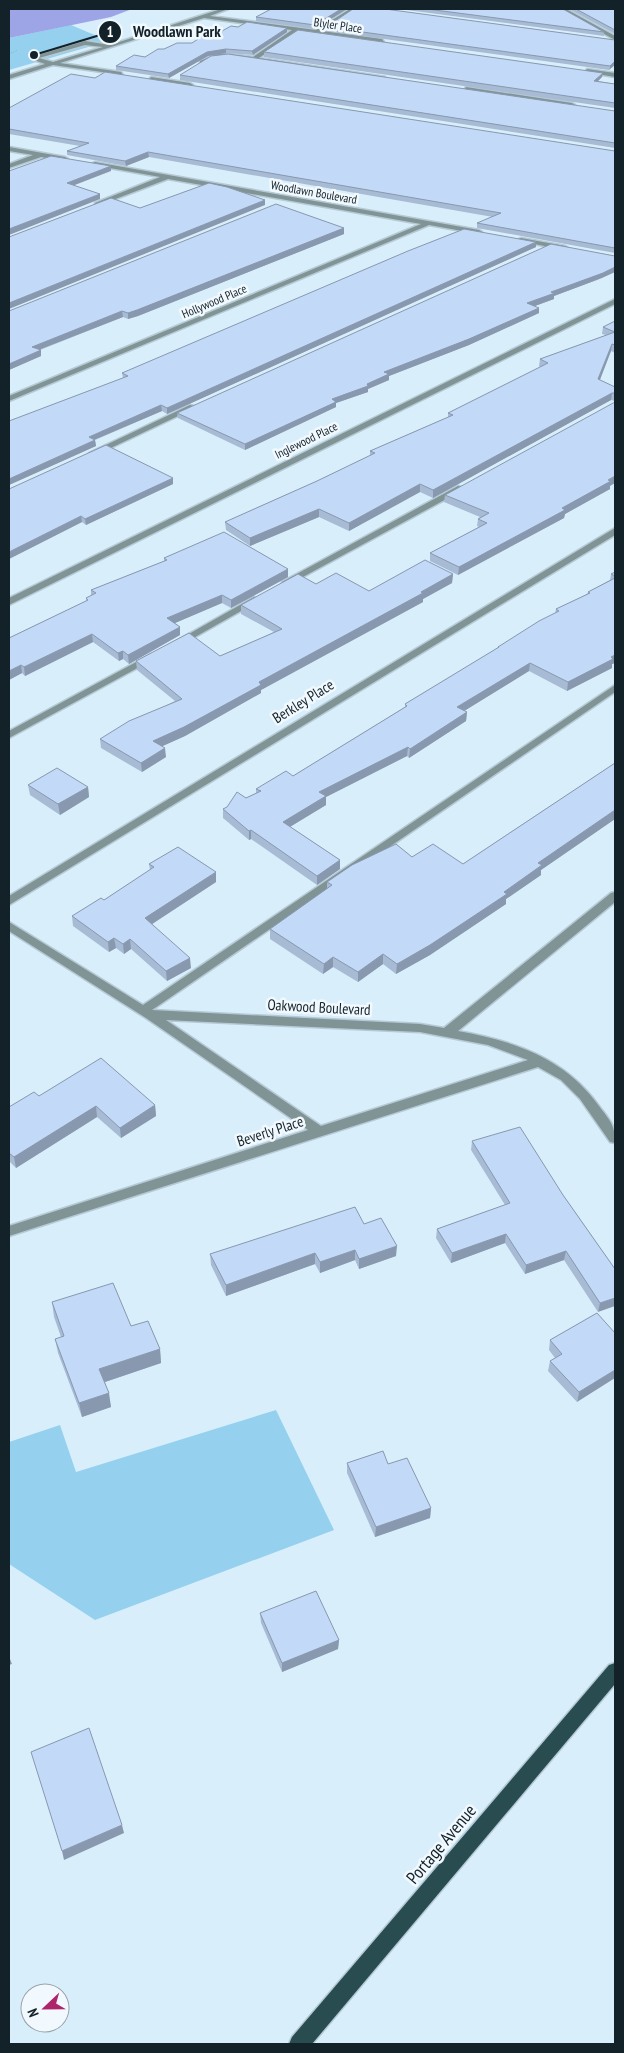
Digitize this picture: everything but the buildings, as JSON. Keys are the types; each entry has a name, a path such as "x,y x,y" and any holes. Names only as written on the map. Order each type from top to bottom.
{"main road":[{"name":"Portage Avenue","path":"300,2044 615,1671"}],"street":[{"path":"9,77 206,17 225,9"},
{"path":"317,32 353,9"},
{"path":"564,9 615,40"},
{"name":"Blyler Place","path":"206,17 384,42"},
{"path":"255,58 298,29"},
{"path":"606,40 615,40"},
{"path":"108,46 85,43 37,57 36,59 131,76"},
{"path":"194,68 209,58 219,55 255,58 388,78"},
{"path":"577,69 615,75"},
{"path":"141,77 198,86"},
{"path":"170,82 178,77"},
{"path":"461,89 576,106"},
{"path":"9,149 69,160"},
{"path":"9,166 40,155"},
{"name":"Woodlawn Boulevard","path":"88,163 484,233"},
{"path":"91,206 167,177"},
{"path":"274,207 291,199"},
{"name":"Hollywood Place","path":"9,399 428,223"},
{"path":"512,238 569,248"},
{"path":"533,254 550,245"},
{"name":"Inglewood Place","path":"9,602 615,301"},
{"path":"88,455 204,402"},
{"path":"279,587 469,484"},
{"name":"Berkley Place","path":"9,901 615,531"},
{"path":"9,735 262,596"},
{"path":"320,1132 146,1013 615,688"},
{"path":"448,1032 615,896"},
{"name":"Oakwood Boulevard","path":"9,926 146,1013 420,1028 490,1041 528,1054 566,1077 585,1096 615,1138"},
{"name":"Beverly Place","path":"9,1231 541,1061"}],"shaded area":[{"path":"9,9 132,9 111,17 9,38"},
{"path":"71,25 109,41 9,70 9,38"},
{"path":"276,1410 334,1530 95,1620 9,1564 9,1442 60,1425 76,1472"}],"place":[{"name":"Woodlawn Park","path":"34,55"}]}
